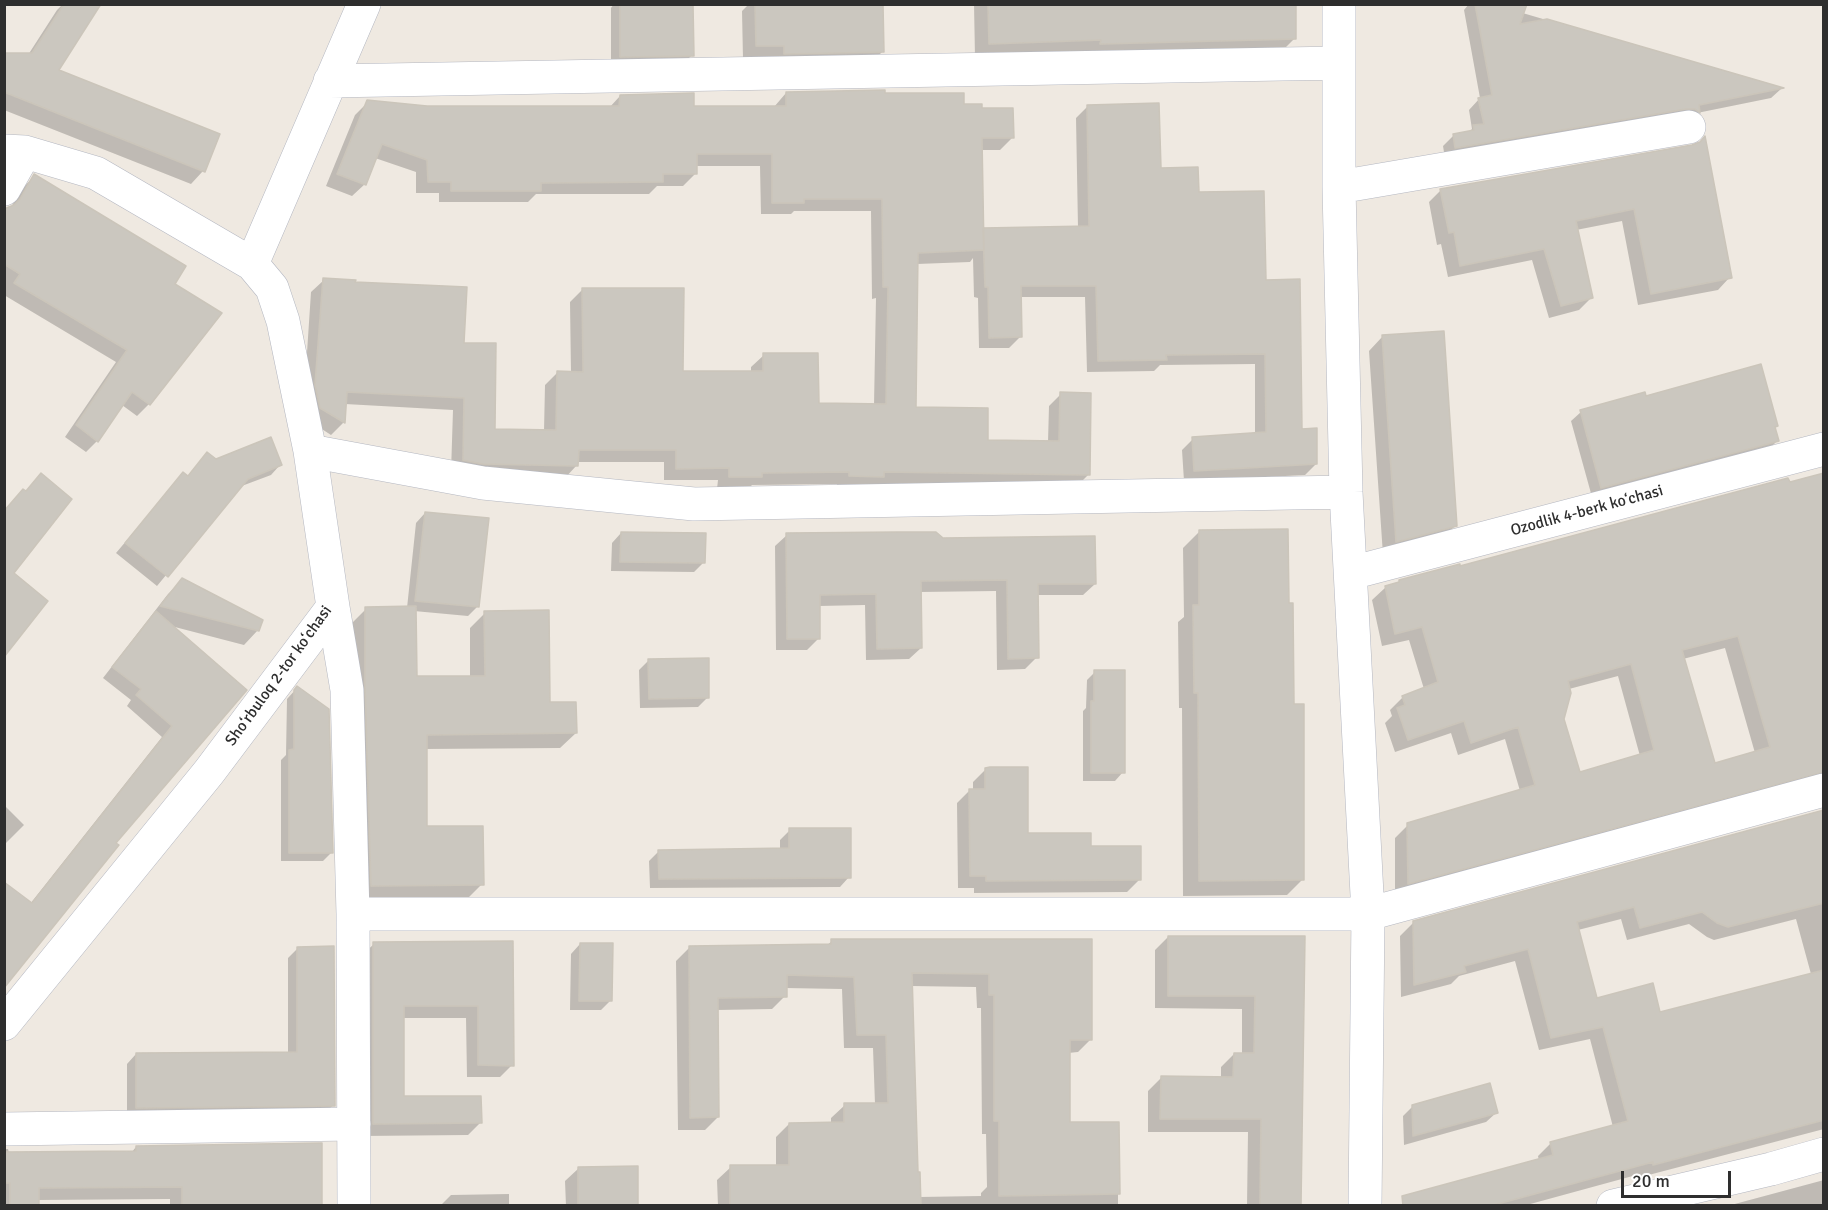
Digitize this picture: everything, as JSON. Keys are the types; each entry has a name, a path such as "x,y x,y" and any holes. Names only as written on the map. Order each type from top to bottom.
{"street":[{"path":"252,264 364,4"},
{"path":"1339,4 1339,187 1346,492 1368,914 1365,1206"},
{"path":"330,81 1339,63"},
{"path":"1339,187 1689,127"},
{"path":"4,189 14,151"},
{"name":"Shoʻrbuloq 2-tor koʻchasi","path":"4,1024 209,772 333,607 310,451 283,321 272,288 252,264 96,173 14,151"},
{"name":"Ozodlik 4-berk koʻchasi","path":"1351,573 1824,449"},
{"path":"310,451 483,483 694,504 1346,492"},
{"path":"333,607 347,690 353,914 354,1206"},
{"path":"353,914 1368,914 1824,790"},
{"path":"4,1129 354,1124"},
{"path":"1613,1206 1771,1169 1824,1154"}],"building":[{"path":"64,4 101,4 59,70 220,134 205,172 4,92 4,53 32,53"},
{"path":"620,4 693,4 694,56 620,57"},
{"path":"755,4 883,4 884,52 784,54 784,46 756,46"},
{"path":"988,4 1296,4 1296,39 1100,44 1101,40 989,44"},
{"path":"1475,4 1527,4 1520,24 1547,19 1784,88 1699,105 1700,113 1695,109 1686,109 1455,148 1453,134 1474,130 1473,125 1484,124 1478,98 1492,95"},
{"path":"885,90 885,93 964,93 964,104 982,104 982,108 1013,108 1014,138 982,138 984,250 918,253 916,407 988,408 988,440 1059,441 1060,392 1091,393 1090,475 884,472 884,477 849,476 849,472 762,473 762,477 729,477 729,468 676,469 676,450 579,450 578,466 483,464 463,460 464,398 347,392 345,423 320,408 315,385 323,278 356,280 355,282 467,287 464,343 496,343 495,429 556,430 557,371 583,372 582,288 684,288 683,371 763,371 763,353 818,353 819,403 886,404 888,287 883,287 882,199 804,199 804,203 772,203 772,154 697,154 697,174 663,174 663,182 541,183 541,191 451,191 451,182 428,182 427,160 382,144 366,185 337,174 367,100 427,106 619,106 620,95 694,93 694,106 786,106 786,92"},
{"path":"1159,103 1161,168 1198,167 1199,192 1264,191 1266,280 1300,279 1302,429 1317,428 1317,464 1194,471 1192,437 1266,432 1265,354 1166,355 1167,360 1098,361 1096,286 1021,286 1022,337 989,338 983,228 1089,226 1087,105"},
{"path":"1705,136 1732,278 1651,294 1634,209 1576,221 1593,298 1561,306 1544,249 1460,266 1454,232 1449,233 1440,189 1692,145 1700,142"},
{"path":"34,174 186,266 175,284 222,313 150,405 132,392 98,442 76,425 127,350 14,283 20,274 4,264 4,209 14,205 20,199"},
{"path":"1444,331 1457,526 1396,542 1382,335"},
{"path":"1761,364 1778,426 1775,427 1779,441 1601,488 1580,410 1645,392 1646,396"},
{"path":"271,437 282,465 248,479 168,577 125,543 183,472 188,476 207,452 216,459"},
{"path":"41,473 72,499 14,573 48,601 4,657 4,511 23,489 26,491"},
{"path":"1824,473 1824,772 1408,884 1407,823 1535,785 1518,727 1471,743 1464,721 1408,740 1397,708 1405,705 1402,696 1438,682 1422,627 1395,634 1385,586 1399,582 1399,580 1460,564 1460,566 1788,478 1790,482","holes":["1738,636 1770,747 1715,763 1682,650","1631,664 1654,750 1580,772 1564,719 1571,693 1568,681"]},
{"path":"425,512 489,518 479,607 415,601"},
{"path":"1288,529 1289,603 1293,603 1294,704 1304,704 1304,880 1199,881 1198,693 1194,693 1193,605 1199,605 1199,530"},
{"path":"621,532 706,533 705,563 620,562"},
{"path":"936,532 943,538 1095,536 1096,584 1038,584 1039,658 1008,659 1007,580 921,581 922,648 877,649 876,594 820,595 820,639 787,639 786,533"},
{"path":"182,578 263,620 259,631 160,606"},
{"path":"416,606 417,676 485,676 484,611 549,610 550,702 576,702 577,733 427,735 427,826 483,826 484,885 371,886 365,607"},
{"path":"156,611 247,690 116,843 119,845 4,988 4,882 32,903 172,726 136,695 141,689 112,667"},
{"path":"709,658 709,698 649,699 648,659"},
{"path":"1094,670 1125,670 1125,773 1091,773 1091,701 1094,701"},
{"path":"297,686 329,709 333,853 289,853 289,750 294,749 294,690"},
{"path":"1028,767 1028,833 1091,833 1091,846 1141,846 1141,880 986,881 986,876 970,876 969,789 985,789 985,768"},
{"path":"1824,810 1824,903 1728,927 1717,923 1702,912 1640,928 1634,907 1577,922 1597,998 1653,983 1660,1012 1824,970 1824,1120 1653,1165 1653,1162 1490,1206 1403,1206 1402,1196 1553,1155 1550,1142 1628,1121 1603,1027 1551,1038 1528,949 1464,966 1466,972 1414,985 1413,921"},
{"path":"789,828 851,828 851,878 659,879 658,850 789,848"},
{"path":"1168,936 1305,936 1301,1206 1260,1206 1261,1119 1160,1119 1161,1076 1233,1077 1234,1053 1254,1053 1255,996 1168,996"},
{"path":"831,939 1092,939 1092,1040 1070,1040 1070,1122 1119,1122 1120,1194 999,1196 999,1121 994,1121 994,995 989,995 989,974 912,973 921,1206 730,1206 730,1165 789,1165 789,1123 844,1122 844,1103 888,1103 886,1035 857,1035 854,977 787,975 787,997 718,998 719,1117 690,1118 689,946 831,944"},
{"path":"513,941 514,1066 478,1065 478,1006 404,1006 404,1096 481,1096 482,1123 373,1124 373,942"},
{"path":"580,943 613,943 612,1001 579,1001"},
{"path":"334,946 335,1106 136,1108 136,1053 297,1052 297,947"},
{"path":"1490,1083 1498,1113 1413,1136 1412,1105"},
{"path":"322,1143 322,1206 182,1206 182,1187 39,1188 39,1206 10,1206 10,1183 4,1183 4,1152 136,1151 136,1146"},
{"path":"638,1166 638,1206 578,1206 578,1167"}]}
